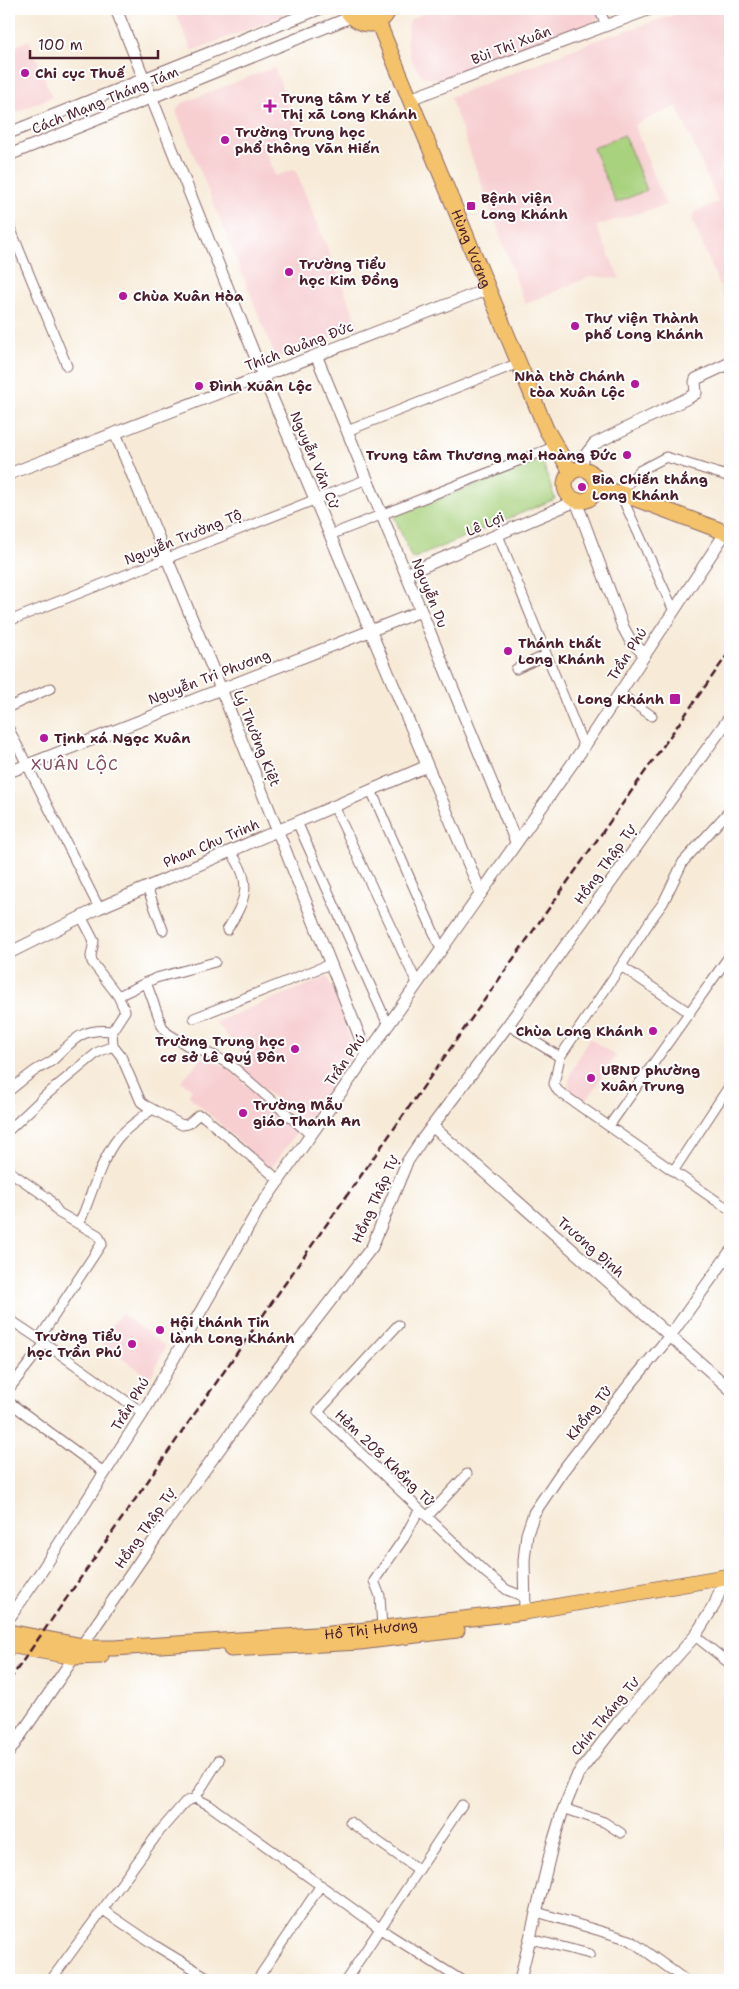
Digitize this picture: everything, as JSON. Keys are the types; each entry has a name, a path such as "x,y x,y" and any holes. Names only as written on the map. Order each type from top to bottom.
{"main road":[{"path":"349,13 359,23 369,24 388,13"},
{"name":"Hùng Vương","path":"388,13 410,100 546,429 556,446 576,471"},
{"path":"576,471 592,474 596,480 597,488 590,499 582,502 576,501 568,496 565,489 566,479 576,471"},
{"path":"597,488 620,493 728,533"},
{"name":"Hồ Thị Hương","path":"9,1645 79,1652 360,1642 574,1614 727,1581"},
{"name":"Hồ Thị Hương","path":"9,1632 79,1652 94,1648 122,1648 330,1634 525,1612 727,1581"}],"street":[{"name":"Nguyễn Văn Cừ","path":"116,9 263,376 481,893"},
{"name":"Cách Mạng Tháng Tám","path":"9,132 319,9"},
{"path":"599,9 606,25"},
{"name":"Bùi Thị Xuân","path":"410,100 650,9"},
{"name":"Cách Mạng Tháng Tám","path":"9,155 152,98 349,13"},
{"path":"9,225 66,366"},
{"name":"Thích Quảng Đức","path":"9,474 488,289"},
{"name":"Nguyễn Du","path":"316,355 516,842"},
{"path":"347,430 519,363"},
{"path":"576,471 594,444 690,397 696,392 694,382 696,379 730,363"},
{"name":"Lý Thường Kiệt","path":"115,433 221,688 366,1055"},
{"path":"330,535 556,446"},
{"path":"674,611 620,493 639,471 666,457 730,477"},
{"name":"Nguyễn Trường Tộ","path":"9,621 367,479"},
{"path":"576,501 623,628 630,640 645,655"},
{"name":"Lê Lợi","path":"406,574 576,501"},
{"name":"Trần Phú","path":"9,1618 143,1413 250,1224 366,1055 584,747 728,533"},
{"path":"498,535 584,747"},
{"name":"Nguyễn Tri Phương","path":"9,772 26,763 421,611"},
{"path":"516,668 546,656"},
{"path":"9,707 51,688"},
{"path":"620,693 652,716"},
{"name":"Hồng Thập Tự","path":"9,1752 166,1523 274,1374 372,1247 407,1162 432,1126 508,1025 730,717"},
{"path":"9,729 99,908"},
{"name":"Phan Chu Trinh","path":"9,952 81,916 146,887 427,766"},
{"path":"371,790 441,948"},
{"path":"334,806 417,984"},
{"path":"730,810 683,862 663,903 560,1057 554,1084 555,1088 730,1209"},
{"path":"297,822 388,1025"},
{"path":"227,930 242,906 246,887 240,865 230,851"},
{"path":"146,887 163,930"},
{"path":"81,916 94,941 91,956 92,962 118,996 125,1011 112,1031 113,1046 121,1056 141,1102 151,1110 182,1125 188,1124 198,1115 203,1116 280,1181"},
{"path":"609,1126 730,955"},
{"path":"118,996 146,982 215,962"},
{"path":"194,1018 330,964"},
{"path":"621,966 690,1013"},
{"path":"146,982 162,1026 167,1033 188,1046 215,1056 232,1066 311,1136"},
{"path":"508,1025 560,1057"},
{"path":"9,1091 52,1061 66,1046 85,1033 98,1030 112,1031"},
{"path":"9,1130 46,1095 98,1052 113,1046"},
{"path":"674,1170 730,1085"},
{"path":"79,1224 100,1172 115,1143 124,1132 151,1110"},
{"name":"Trương Định","path":"432,1126 730,1389"},
{"path":"9,1171 48,1198 60,1213 98,1235 102,1243 42,1341 9,1389"},
{"name":"Khổng Tử","path":"525,1612 525,1546 534,1513 561,1473 670,1336 730,1252"},
{"path":"9,1319 143,1413"},
{"name":"Hẻm 208 Khổng Tử","path":"398,1325 318,1412 496,1582 507,1590 525,1597"},
{"path":"9,1402 105,1473"},
{"path":"427,1517 467,1474"},
{"path":"382,1628 380,1596 374,1581 404,1538 419,1510"},
{"name":"Chín Tháng Tư","path":"520,1980 563,1808 582,1766 619,1721 695,1636 727,1581"},
{"path":"695,1636 730,1664"},
{"path":"51,1980 83,1934 103,1910 125,1877 160,1832 185,1802 195,1798 219,1760"},
{"path":"195,1798 209,1805 380,1928 460,1980"},
{"path":"346,1980 462,1805"},
{"path":"563,1808 604,1822 621,1833"},
{"path":"350,1822 419,1870"},
{"path":"257,1980 321,1884"},
{"path":"103,1910 156,1946 212,1980"},
{"path":"537,1912 630,1940 684,1979"},
{"path":"531,1939 590,1954"}],"shaded area":[{"path":"174,9 300,9 192,51"},
{"path":"434,9 597,9 600,15 593,23 437,80 423,76 416,68 410,56 407,41 411,19"},
{"path":"691,9 730,9 730,312 692,219 695,212 718,202 677,106 634,125 666,205 596,226 620,279 592,276 525,304 450,97 594,41"},
{"name":"Chi cục Thuế","path":"29,40 52,97 9,115 9,49"},
{"path":"274,67 299,131 265,144 252,114 275,176 295,169 359,326 282,357 274,353 176,111 180,104"},
{"name":"Trường Trung học cơ sở Lê Quý Đôn","path":"327,977 338,1002 352,1046 350,1059 305,1124 240,1069 248,1059 215,1022"},
{"path":"589,1038 616,1056 586,1101 568,1087 571,1073"},
{"name":"Trường Mẫu giáo Thanh An","path":"203,1057 226,1066 297,1131 269,1173 255,1156 188,1095 192,1089 181,1081"},
{"name":"Trường Tiểu học Trần Phú","path":"121,1313 166,1347 150,1378 99,1341"}],"green space":[{"path":"624,135 647,190 616,203 593,148"},
{"path":"542,460 555,499 412,559 394,516"}],"railway":[{"path":"9,1681 298,1265 730,651"}],"place":[{"name":"Chi cục Thuế","path":"25,73"},
{"name":"Trung tâm Y tế Thị xã Long Khánh","path":"270,106"},
{"name":"Trường Trung học phổ thông Văn Hiến","path":"225,140"},
{"name":"Bệnh viện Long Khánh","path":"471,206"},
{"name":"Trường Tiểu học Kim Đồng","path":"289,272"},
{"name":"Chùa Xuân Hòa","path":"123,296"},
{"name":"Thư viện Thành phố Long Khánh","path":"575,326"},
{"name":"Nhà thờ Chánh tòa Xuân Lộc","path":"635,384"},
{"name":"Đình Xuân Lộc","path":"199,386"},
{"name":"Trung tâm Thương mại Hoàng Đức","path":"627,455"},
{"name":"Bia Chiến thắng Long Khánh","path":"582,487"},
{"name":"Thánh thất Long Khánh","path":"508,651"},
{"name":"Long Khánh","path":"675,699"},
{"name":"Tịnh xá Ngọc Xuân","path":"44,738"},
{"name":"Chùa Long Khánh","path":"653,1031"},
{"name":"Trường Trung học cơ sở Lê Quý Đôn","path":"295,1049"},
{"name":"UBND phường Xuân Trung","path":"591,1078"},
{"name":"Trường Mẫu giáo Thanh An","path":"243,1113"},
{"name":"Hội thánh Tin lành Long Khánh","path":"160,1330"},
{"name":"Trường Tiểu học Trần Phú","path":"132,1344"}],"district":[{"name":"XUÂN LỘC","path":"75,764"}]}
